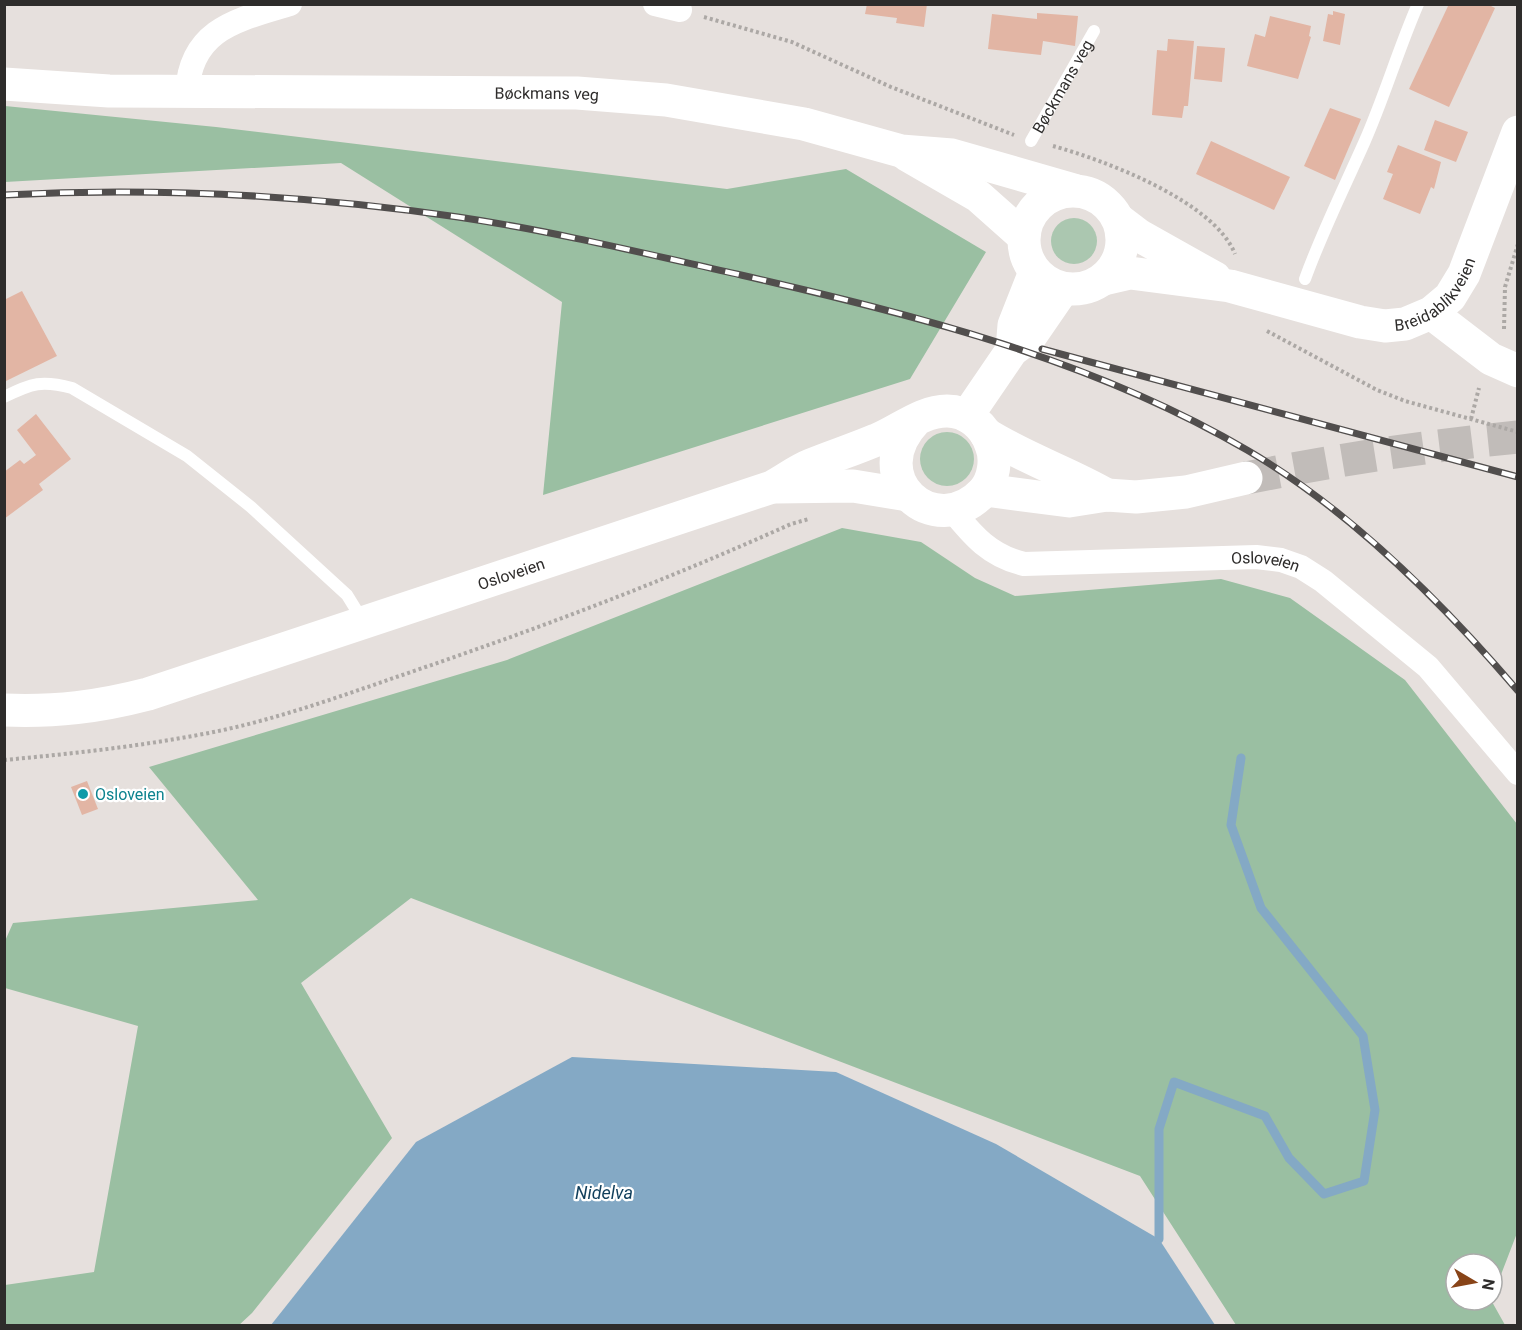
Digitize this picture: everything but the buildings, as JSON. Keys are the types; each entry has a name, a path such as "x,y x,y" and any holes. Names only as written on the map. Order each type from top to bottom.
{"main road":[{"name":"Bøckmans veg","path":"4,84 80,90 187,92 565,93 666,100 804,124 901,151 952,154 1074,190"},
{"name":"Breidablikveien","path":"1119,219 1140,236 1360,322 1385,326 1405,324 1431,313 1450,297 1464,274 1518,132"},
{"name":"Bøckmans veg","path":"901,151 978,196 1023,236"},
{"path":"1074,190 1092,194 1108,204 1119,219 1123,238 1120,256 1104,279 1077,290 1063,289 1049,284 1035,272 1025,255 1023,236 1028,218 1039,203 1055,193 1074,190"},
{"path":"977,425 1012,350 1014,325 1035,272"},
{"name":"Breidablikveien","path":"1104,279 1130,273 1234,273"},
{"path":"1012,350 1030,337 1063,289"},
{"path":"1431,313 1491,359 1518,371"},
{"path":"977,425 994,460 993,473 985,490 970,503 952,510 936,510 921,505 908,495 899,482 895,466 896,449 903,433 916,420 932,412 949,411 977,425 1018,454 1077,478 1107,495"},
{"name":"Osloveien","path":"4,710 48,712 99,707 148,694 772,487 809,465 878,440 916,420"},
{"path":"985,490 1069,501 1107,495 1161,495 1216,487 1246,478"},
{"name":"Osloveien","path":"772,487 854,486 908,495"}],"street":[{"path":"187,92 188,74 195,57 218,29 241,19 290,4"},
{"path":"655,4 680,10"},
{"name":"Osloveien","path":"952,510 978,541 993,553 1024,564 1256,557 1281,560 1301,567 1323,581 1428,667 1518,772"}],"lane":[{"path":"1305,279 1327,219 1365,141 1396,54 1418,4"},
{"name":"Bøckmans veg","path":"1030,141 1094,31"},
{"path":"4,397 31,383 52,383 72,388 178,451 251,507 310,560 347,595 364,622"}],"path":[{"path":"680,10 792,42 891,87 1030,141 1101,160 1157,188 1208,220 1232,245 1234,273"},
{"path":"1506,335 1503,302 1518,244"},
{"path":"1264,329 1377,390 1406,401 1518,432"},
{"path":"1471,419 1481,381"},
{"path":"4,760 132,746 200,735 266,719 505,640 687,571 791,524 813,518"}],"green space":[{"path":"5,106 216,127 727,189 846,169 986,252 910,379 543,495 562,302 341,163 5,182"},
{"path":"1074,218 1090,225 1097,241 1090,257 1074,264 1058,257 1051,241 1058,225"},
{"path":"947,432 957,434 966,440 972,449 974,459 972,469 966,478 957,484 947,486 937,484 928,478 922,469 920,459 922,449 928,440 937,434"},
{"path":"842,528 921,542 975,578 1015,596 1221,579 1290,598 1405,680 1517,824 1517,1233 1504,1267 1504,1252 1444,1252 1444,1312 1498,1312 1505,1325 1236,1325 1140,1176 411,898 301,983 392,1138 252,1313 238,1326 5,1325 5,1285 94,1272 138,1026 5,988 5,941 13,923 258,900 149,767 507,660"}],"water":[{"name":"Nidelva","path":"572,1057 836,1072 996,1144 1159,1239 1215,1325 271,1325 416,1142"}],"waterway":[{"path":"1159,1239 1159,1129 1174,1082 1265,1116 1289,1158 1324,1194 1364,1181 1375,1110 1363,1036 1261,908 1231,825 1241,758"}],"tunnel":[{"path":"1246,478 1381,454 1518,437"}],"railway":[{"path":"4,195 118,192 231,195 345,203 458,217 565,236 807,290 1001,343 1127,390 1188,418 1285,474 1322,500 1392,559 1458,624 1518,691"},
{"path":"1042,349 1518,477"}],"place":[{"name":"Osloveien","path":"83,794"}]}
